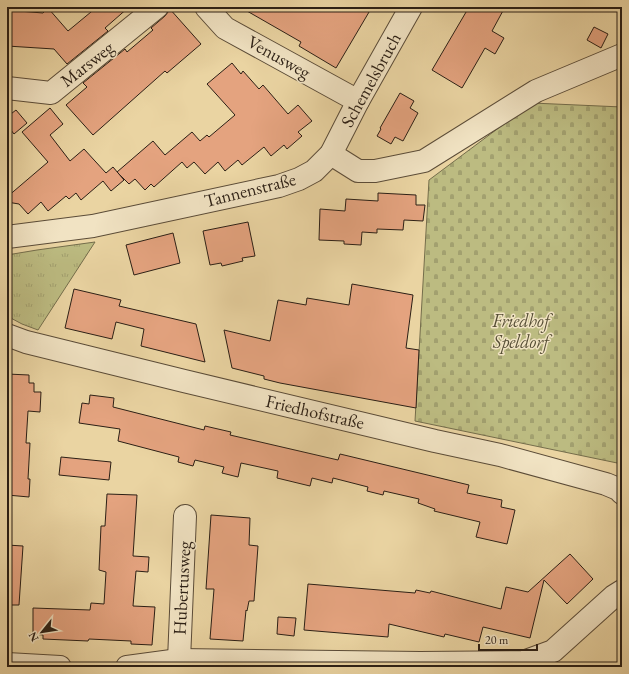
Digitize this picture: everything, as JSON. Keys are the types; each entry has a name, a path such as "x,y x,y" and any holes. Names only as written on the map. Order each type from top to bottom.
{"street":[{"name":"Marsweg","path":"7,88 51,93 157,7"},
{"name":"Venusweg","path":"206,7 226,28 358,101"},
{"name":"Schemelsbruch","path":"331,154 358,101 411,7"},
{"path":"331,154 358,172 374,171 424,161 536,91 622,55"},
{"name":"Tannenstraße","path":"7,237 93,226 279,186 299,179 314,171 331,154"},
{"name":"Friedhofstraße","path":"7,335 26,342 184,381 500,455 606,484 622,493"},
{"name":"Hubertusweg","path":"179,660 186,516"},
{"name":"Hubertusweg","path":"127,667 179,660 420,663 523,662 553,651 614,596 622,591"},
{"path":"7,664 60,667"}],"green space":[{"name":"Friedhof Speldorf","path":"532,103 622,107 622,464 415,421 429,180"},
{"path":"95,242 38,330 7,316 7,255"}],"building":[{"path":"97,7 129,7 105,28 108,31 67,64 54,49 7,46 7,10 43,13 48,8 68,31"},
{"path":"240,7 372,7 336,68 299,46 301,42"},
{"path":"469,7 505,7 492,31 504,38 495,54 485,48 462,88 432,70"},
{"path":"169,8 201,44 167,73 165,71 93,135 66,105 87,87 83,83 125,49 127,52 153,30 151,28 165,16"},
{"path":"594,27 608,34 601,48 587,40"},
{"path":"232,63 241,74 243,71 259,89 263,85 288,114 298,105 312,121 298,132 302,136 287,149 284,145 271,156 264,147 242,165 238,160 225,171 218,162 205,174 194,162 187,168 182,162 154,187 151,184 145,190 135,179 129,184 117,172 153,141 165,155 192,132 200,141 207,135 209,137 235,115 207,84"},
{"path":"400,93 414,101 410,108 418,113 403,141 395,137 391,144 377,136"},
{"path":"50,108 63,124 50,135 70,161 84,149 106,173 113,167 124,180 111,191 103,181 81,200 76,193 69,199 66,196 48,211 41,202 28,214 19,204 7,202 7,197 48,162 22,132"},
{"path":"16,110 27,123 14,134 7,125 7,117"},
{"path":"378,193 416,195 416,205 425,205 423,221 404,220 403,230 377,229 377,233 362,232 361,245 344,244 344,241 319,240 320,209 345,211 346,199 378,201"},
{"path":"248,222 255,256 242,258 243,261 222,266 221,263 210,265 203,231"},
{"path":"173,233 180,263 134,275 126,245"},
{"path":"352,284 413,295 406,348 419,350 416,408 280,383 264,379 264,376 232,368 224,330 270,341 278,300 306,305 307,298 349,305"},
{"path":"74,289 121,300 119,306 196,324 205,362 141,346 144,329 116,322 112,339 65,328"},
{"path":"7,374 29,375 29,383 34,383 34,392 41,392 40,412 28,411 26,443 30,443 28,479 30,479 29,497 7,495"},
{"path":"90,395 114,398 113,407 204,430 205,426 231,432 230,435 338,460 340,454 469,485 467,493 502,500 501,507 515,510 507,544 476,537 480,522 434,511 435,509 418,503 419,499 384,491 383,495 367,491 368,487 333,478 332,483 312,478 310,486 277,478 278,471 241,463 238,477 222,473 224,467 195,460 193,466 178,462 179,457 118,441 120,429 79,423 82,403 89,404"},
{"path":"61,457 111,462 109,480 59,475"},
{"path":"107,494 137,495 133,556 149,557 148,572 136,571 133,606 155,607 152,645 131,644 131,641 43,639 43,635 33,634 33,608 90,610 91,603 104,604 106,572 99,570 101,526 105,526"},
{"path":"211,515 250,518 249,545 258,546 254,601 249,601 247,611 246,610 243,641 210,639 214,589 206,589"},
{"path":"7,545 23,546 19,605 7,605"},
{"path":"570,554 593,579 567,604 544,580 530,638 483,627 479,642 445,634 444,637 389,624 388,637 304,630 308,584 415,593 416,590 430,593 431,591 501,609 506,587 528,592"},
{"path":"278,617 296,618 294,636 277,634"}]}
